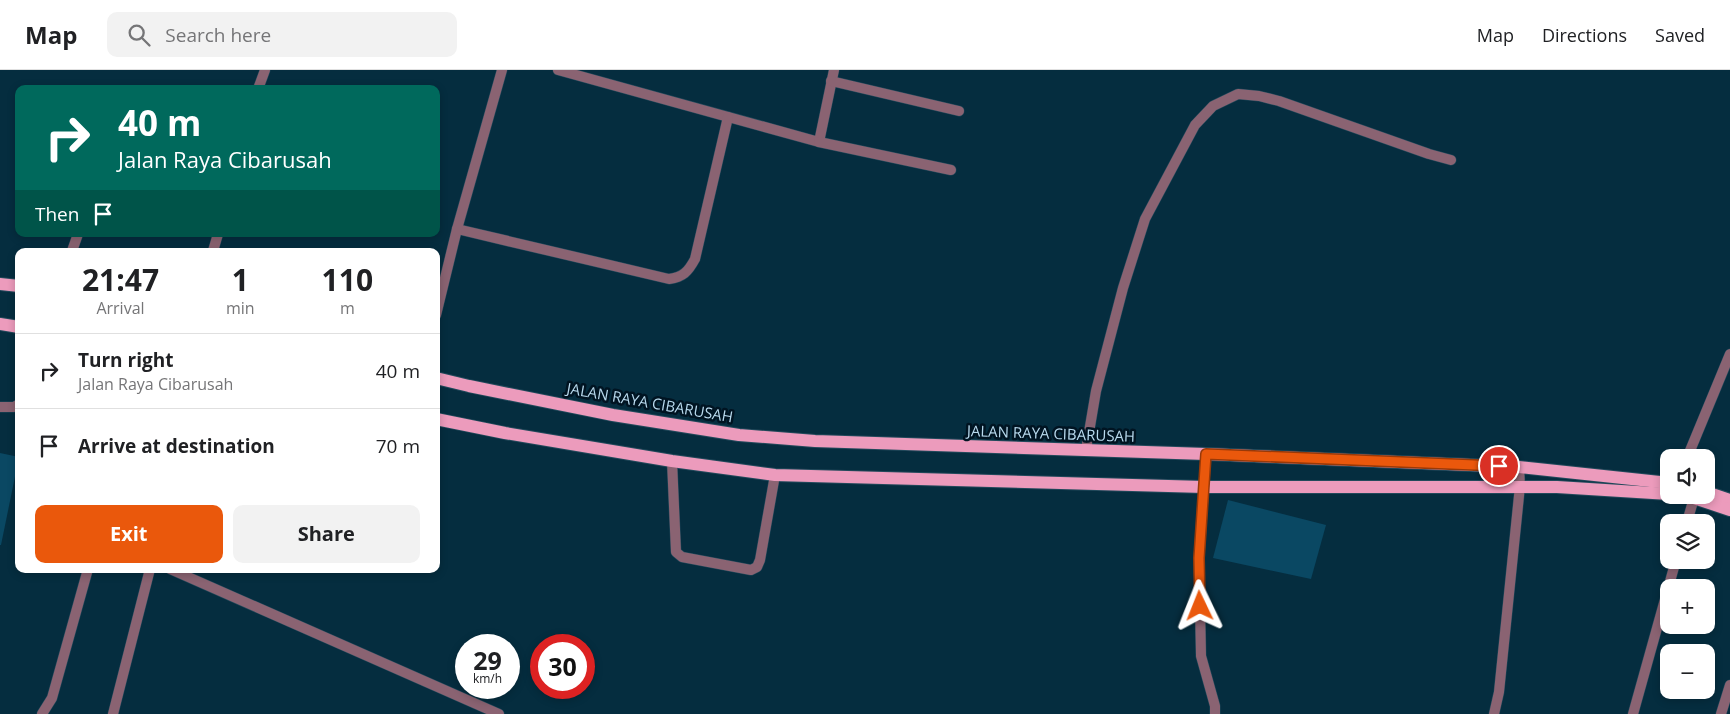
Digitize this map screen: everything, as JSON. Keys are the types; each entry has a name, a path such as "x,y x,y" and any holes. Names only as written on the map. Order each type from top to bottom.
{"main road":[{"path":"0,284 15,286"},
{"path":"0,324 15,326"},
{"name":"JALAN RAYA CIBARUSAH","path":"440,379 613,415 739,435 815,441 1519,467 1660,483"},
{"path":"440,420 515,435 672,461 775,475 1204,487 1520,486 1660,494"},
{"path":"1715,495 1730,500"},
{"path":"1712,504 1730,510"}],"street":[{"path":"259,85 265,70"},
{"path":"440,298 457,228 502,70"},
{"path":"558,70 819,142 951,170"},
{"path":"819,142 834,70"},
{"path":"831,81 959,111"},
{"path":"1086,450 1098,381 1123,288 1145,219 1195,124 1213,106 1238,94 1266,98 1451,160"},
{"path":"457,228 668,279 679,277 687,273 694,259 728,117"},
{"path":"1691,449 1730,354"},
{"path":"0,408 15,406"},
{"path":"1206,454 1199,558 1201,656 1206,680 1215,706 1215,714"},
{"path":"672,461 676,552 682,557 751,570 757,566 760,560 775,475"},
{"path":"1494,714 1499,692 1520,486 1519,467"},
{"path":"1634,714 1674,569"},
{"path":"42,714 52,698 87,573"},
{"path":"113,714 149,573"},
{"path":"179,573 499,714"},
{"path":"1721,714 1730,685"}],"building":[{"path":"0,453 15,456 15,477 0,545"},
{"path":"1228,500 1326,525 1311,579 1213,558"}],"route":[{"path":"1200,606 1199,558 1206,454 1499,466"}]}
